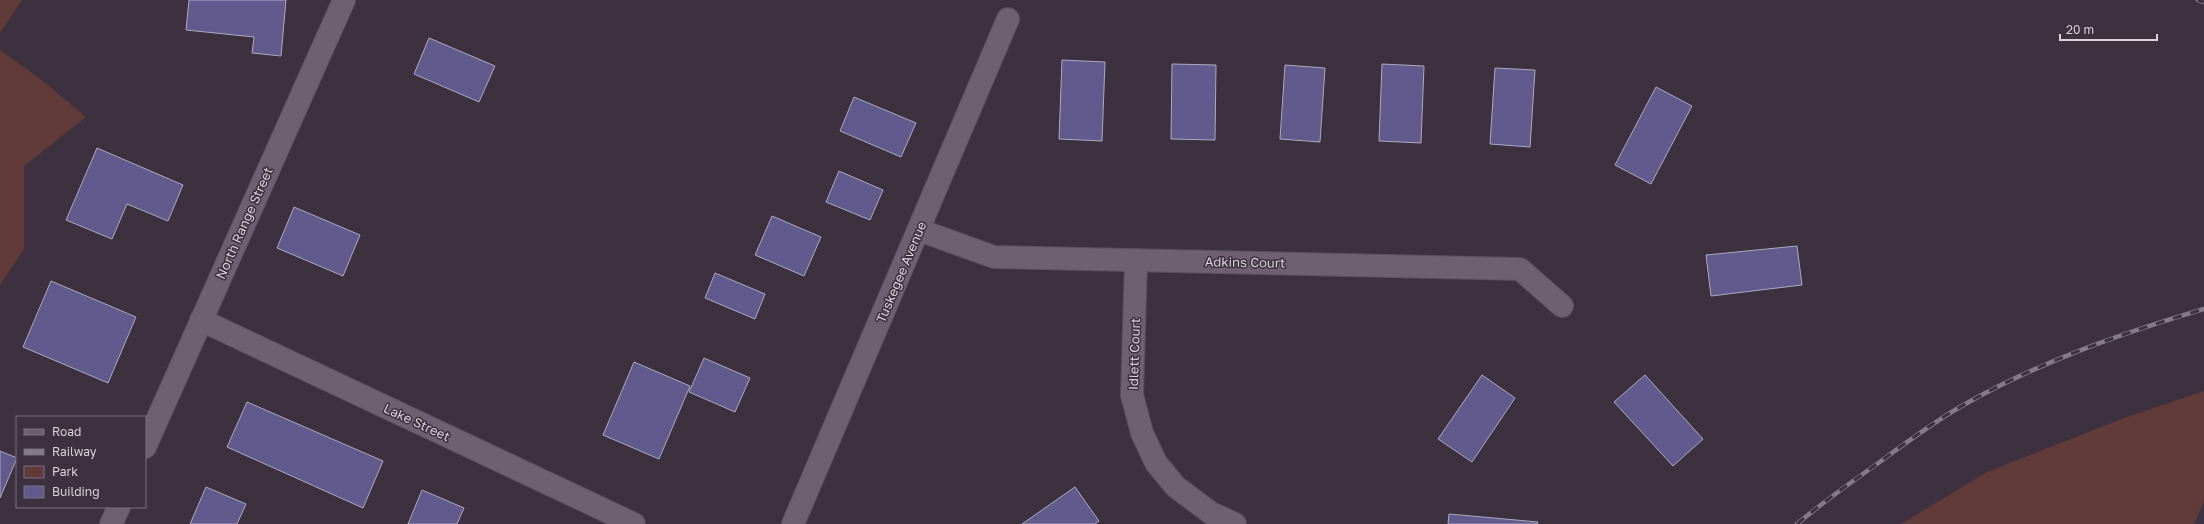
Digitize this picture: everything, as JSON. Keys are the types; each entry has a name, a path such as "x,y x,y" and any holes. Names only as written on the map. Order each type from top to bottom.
{"street":[{"name":"North Range Street","path":"146,445 200,320 344,0"},
{"name":"Tuskegee Avenue","path":"793,524 1008,19"},
{"name":"Adkins Court","path":"919,230 994,257 1520,269 1562,306"},
{"name":"Idlett Court","path":"1136,260 1132,395 1142,433 1156,463 1176,487 1211,513 1235,524"},
{"name":"Lake Street","path":"200,320 634,524"},
{"path":"111,524 119,508"}],"green space":[{"path":"0,0 22,0 0,33"},
{"path":"0,50 43,81 86,117 24,166 24,249 0,285"},
{"path":"2204,391 2204,501 2194,524 1901,524 1987,472 2124,418"}],"building":[{"path":"189,0 286,0 281,56 252,53 254,37 186,30"},
{"path":"429,38 495,66 479,102 414,74"},
{"path":"1062,60 1105,62 1102,141 1059,139"},
{"path":"1172,64 1216,65 1215,140 1171,139"},
{"path":"1382,64 1424,66 1421,143 1379,141"},
{"path":"1285,65 1325,68 1320,142 1280,139"},
{"path":"1495,68 1535,70 1530,147 1490,144"},
{"path":"1656,87 1692,106 1651,184 1615,165"},
{"path":"854,97 916,123 901,157 840,131"},
{"path":"97,148 183,185 168,221 127,204 112,239 66,220"},
{"path":"839,171 883,190 870,220 826,202"},
{"path":"294,207 360,235 343,276 277,248"},
{"path":"772,216 821,237 804,276 755,255"},
{"path":"1797,246 1802,285 1711,296 1706,255"},
{"path":"715,273 765,294 755,319 705,298"},
{"path":"51,281 136,317 108,383 23,347"},
{"path":"704,358 750,378 735,412 689,392"},
{"path":"634,362 690,386 659,459 603,435"},
{"path":"1482,375 1515,398 1472,462 1438,439"},
{"path":"1645,375 1703,439 1673,466 1614,402"},
{"path":"247,402 383,461 363,508 227,447"},
{"path":"0,451 16,458 16,460 0,498"},
{"path":"206,487 246,504 237,524 190,524"},
{"path":"1075,487 1099,521 1095,524 1022,524"},
{"path":"422,490 464,508 457,524 408,524"},
{"path":"1449,514 1538,522 1537,524 1448,524"}],"railway":[{"path":"2198,0 2204,2"},
{"path":"1797,524 1918,434 1960,407 1989,391 2048,363 2110,339 2204,309"}]}
